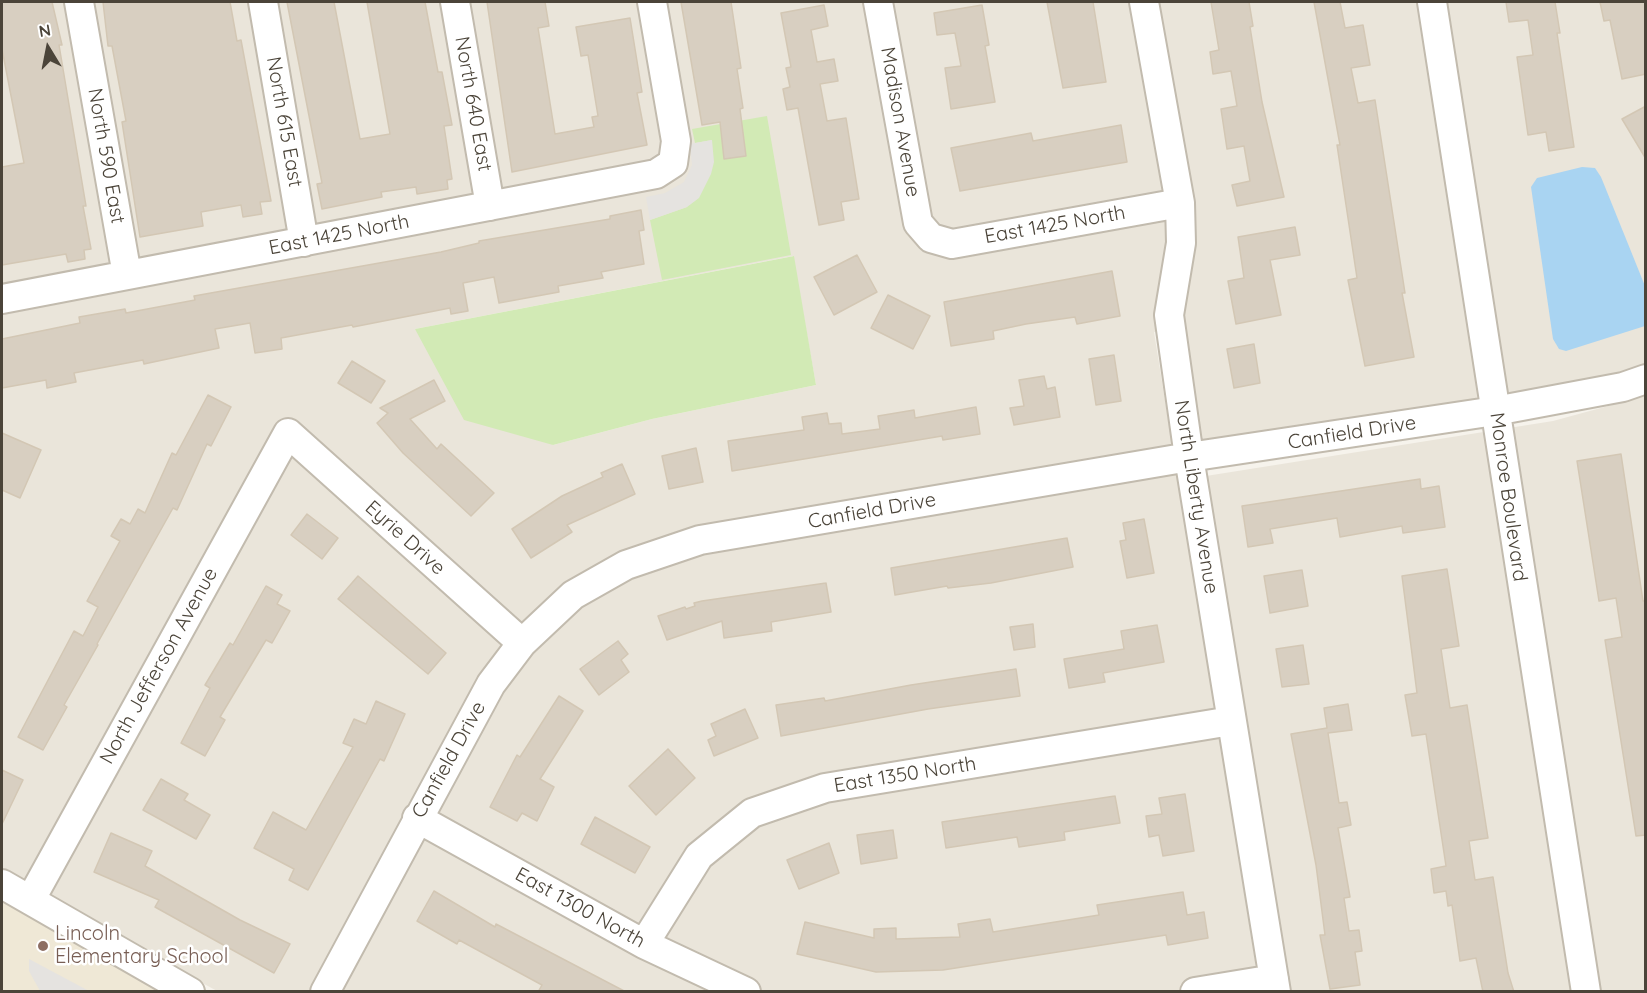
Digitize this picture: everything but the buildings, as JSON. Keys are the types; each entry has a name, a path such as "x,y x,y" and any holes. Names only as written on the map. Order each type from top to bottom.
{"street":[{"name":"North 590 East","path":"79,2 127,275"},
{"name":"North 615 East","path":"263,2 304,242"},
{"name":"North 640 East","path":"455,2 490,206"},
{"name":"East 1425 North","path":"2,299 656,174 673,163 676,141 652,2"},
{"name":"Madison Avenue","path":"878,2 918,223 931,238"},
{"name":"North Liberty Avenue","path":"1144,2 1180,203 1181,243 1169,315 1189,457 1275,985"},
{"name":"Monroe Boulevard","path":"1432,2 1586,992"},
{"name":"East 1425 North","path":"931,238 952,244 1180,203"},
{"name":"Canfield Drive","path":"325,992 491,684 522,643 573,594 626,565 700,540 1189,457 1496,411 1623,387 1646,379"},
{"name":"Eyrie Drive","path":"288,433 522,643"},
{"name":"North Jefferson Avenue","path":"31,899 288,433"},
{"name":"East 1350 North","path":"644,944 699,856 752,813 825,788 1231,721"},
{"name":"East 1300 North","path":"417,818 644,944 746,992"},
{"path":"2,884 190,992"},
{"path":"1195,992 1275,985"}],"shaded area":[{"path":"2,2 1645,2 1645,370 1193,450 1173,328 1154,332 1260,991 217,991 2,873","holes":["793,256 816,385 652,419 553,445 415,329"]},
{"path":"712,140 714,162 711,174 699,198 687,207 650,220 646,197 665,193 684,182 692,165 690,144"},
{"path":"1645,396 1645,991 1288,991 1206,476 1553,421"},
{"name":"Lincoln Elementary School","path":"2,900 166,991 2,991"},
{"path":"29,959 89,991 40,991 29,971"}],"green space":[{"path":"767,116 791,255 662,280 650,220 687,207 712,140 695,143 692,129"},
{"path":"794,256 816,385 652,419 553,445 464,420 415,329"}],"water":[{"path":"1582,167 1595,168 1601,177 1645,286 1645,326 1566,351 1559,349 1553,339 1531,187 1537,178"}],"place":[{"name":"Lincoln Elementary School","path":"43,946"}]}
